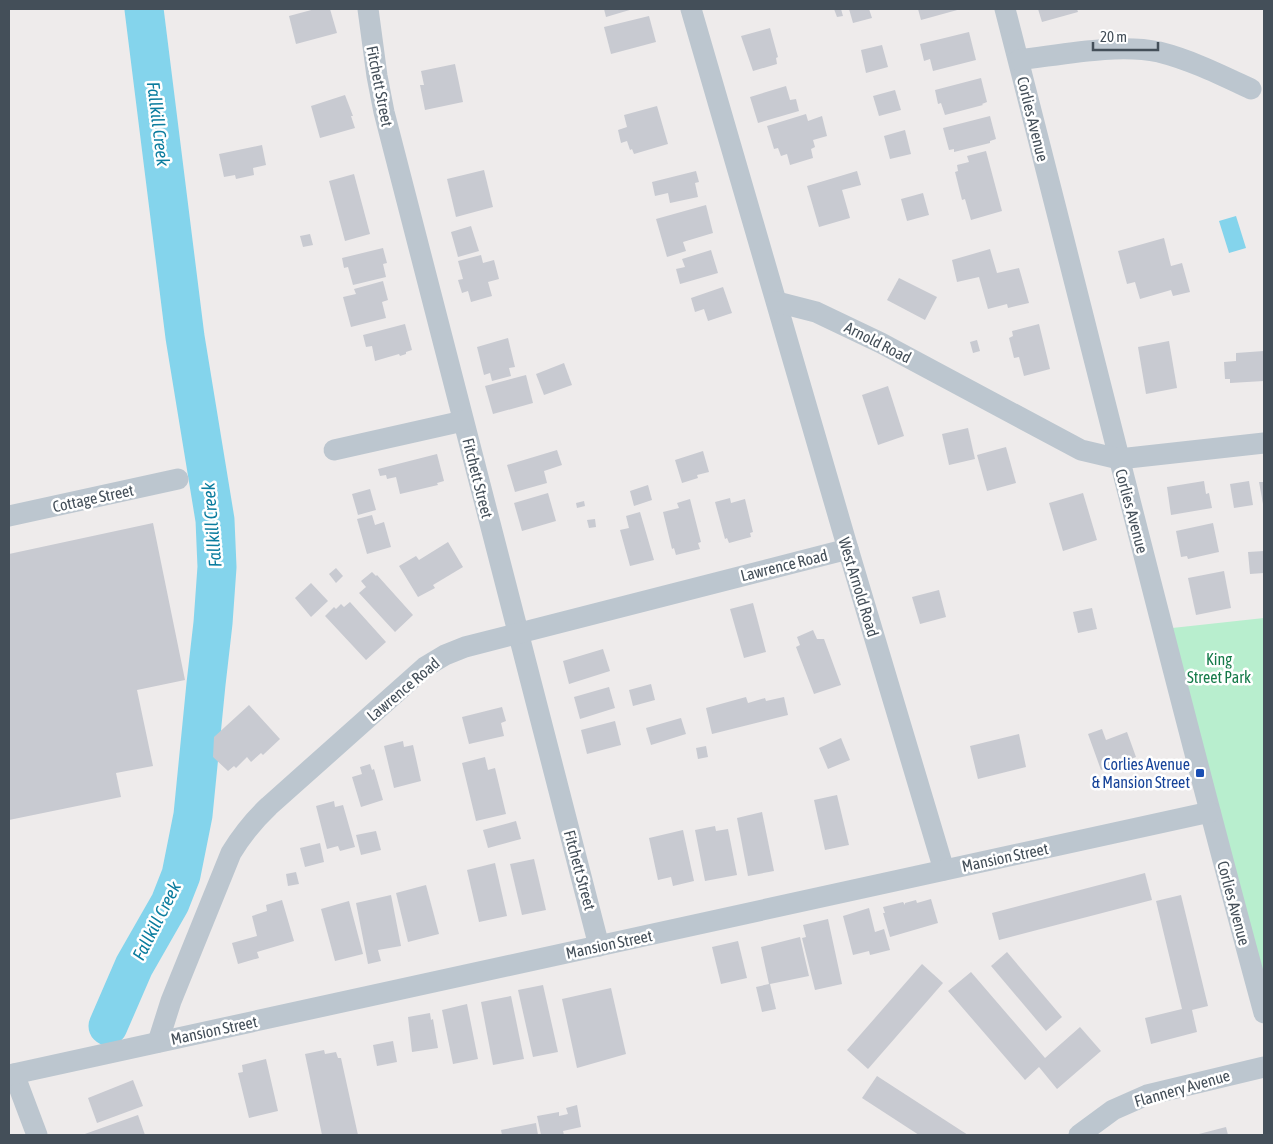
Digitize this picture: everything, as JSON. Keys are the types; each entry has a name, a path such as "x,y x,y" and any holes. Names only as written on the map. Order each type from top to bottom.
{"street":[{"name":"Fitchett Street","path":"368,9 384,112 599,946"},
{"path":"691,9 777,302"},
{"name":"Corlies Avenue","path":"1005,9 1210,812 1264,1013"},
{"path":"1018,60 1116,48 1158,52 1205,68 1251,90"},
{"name":"Arnold Road","path":"777,302 816,312 881,343 1081,450 1119,459 1264,443"},
{"name":"West Arnold Road","path":"777,302 848,549 944,870"},
{"path":"334,450 463,421"},
{"name":"Cottage Street","path":"9,516 178,479"},
{"name":"Lawrence Road","path":"158,1042 171,1001 231,853 254,820 425,667 445,655 465,647 848,549"},
{"name":"Mansion Street","path":"12,1075 1210,812"},
{"name":"Flannery Avenue","path":"1079,1135 1113,1110 1147,1095 1264,1067"},
{"path":"12,1075 37,1135"}],"green space":[{"name":"King Street Park","path":"1264,618 1264,1013 1163,629"}],"water":[{"path":"1236,216 1246,248 1229,253 1219,221"}],"building":[{"path":"315,9 330,9 337,33 296,44 289,16"},
{"path":"604,9 633,9 606,17"},
{"path":"834,9 841,9 843,16 837,17"},
{"path":"849,9 869,9 872,18 853,23"},
{"path":"918,9 961,9 921,20"},
{"path":"1038,9 1077,9 1078,12 1042,22"},
{"path":"649,16 656,42 611,54 604,27"},
{"path":"770,28 778,57 776,58 777,64 753,71 741,36"},
{"path":"969,32 976,60 933,71 930,59 924,61 920,44"},
{"path":"882,45 888,67 866,73 861,50"},
{"path":"455,64 463,102 425,110 420,85 424,85 421,71"},
{"path":"981,78 987,102 983,105 945,115 941,103 938,104 935,90"},
{"path":"786,86 790,100 796,99 799,111 758,123 750,97"},
{"path":"895,90 901,110 879,116 873,96"},
{"path":"345,95 353,116 351,116 355,128 320,138 311,106"},
{"path":"657,106 668,144 634,154 632,149 630,150 627,141 621,143 618,130 627,127 624,115"},
{"path":"806,114 808,121 822,116 827,136 813,140 815,147 811,149 813,158 790,165 787,154 781,156 778,148 774,149 767,126"},
{"path":"990,116 996,139 990,141 990,143 954,152 954,149 949,150 943,128"},
{"path":"905,130 911,154 890,159 884,136"},
{"path":"262,145 266,165 253,168 254,175 236,179 235,175 224,177 219,154"},
{"path":"986,151 1002,211 971,220 965,199 962,200 955,172 958,171 957,165 969,162 967,156"},
{"path":"484,170 493,207 456,217 447,179"},
{"path":"696,171 699,182 695,183 698,197 670,203 668,193 655,196 652,182"},
{"path":"857,171 861,185 842,190 850,218 819,227 807,186"},
{"path":"354,174 370,234 345,241 329,181"},
{"path":"923,193 929,215 907,221 901,199"},
{"path":"706,205 713,233 683,242 686,251 667,257 656,219"},
{"path":"471,226 479,251 458,257 451,232"},
{"path":"310,234 313,245 303,247 300,236"},
{"path":"1164,238 1171,266 1182,263 1190,292 1173,296 1171,290 1140,299 1135,282 1127,284 1118,251"},
{"path":"383,248 387,263 383,264 386,277 353,285 348,267 344,268 342,258"},
{"path":"990,249 997,273 1019,268 1029,303 1008,308 1007,304 988,309 979,277 957,282 952,260"},
{"path":"711,250 718,273 680,284 676,269 685,267 682,259"},
{"path":"481,255 483,263 494,260 499,279 488,282 492,296 471,302 468,291 462,293 458,280 463,279 458,261"},
{"path":"899,278 937,297 925,320 887,300"},
{"path":"383,281 388,300 382,302 386,318 351,327 343,297 356,294 354,289"},
{"path":"723,287 732,313 708,321 704,309 695,312 691,298"},
{"path":"405,324 412,350 400,356 399,354 375,361 372,346 366,347 363,335"},
{"path":"1039,324 1050,369 1024,376 1019,357 1014,358 1009,338 1013,336 1012,331"},
{"path":"508,338 515,367 509,368 511,376 492,381 490,373 484,375 477,347"},
{"path":"977,340 980,351 973,353 970,342"},
{"path":"1169,341 1177,388 1146,394 1138,347"},
{"path":"1264,351 1264,381 1230,383 1230,379 1225,379 1224,362 1236,361 1236,353"},
{"path":"564,363 572,385 544,395 536,374"},
{"path":"526,375 533,403 493,414 485,386"},
{"path":"888,386 904,436 878,445 862,395"},
{"path":"968,428 975,459 949,465 942,434"},
{"path":"1006,447 1016,483 987,491 977,455"},
{"path":"557,450 562,465 544,471 547,483 515,492 507,465"},
{"path":"703,451 709,472 697,475 698,478 682,483 675,460"},
{"path":"437,454 444,481 437,483 438,485 400,494 396,477 387,479 386,475 380,476 378,469"},
{"path":"1204,481 1206,494 1209,493 1212,508 1171,515 1167,487"},
{"path":"1249,481 1253,505 1234,508 1230,484"},
{"path":"1259,482 1264,482 1264,504 1263,504"},
{"path":"648,485 652,500 634,506 630,491"},
{"path":"370,489 376,510 358,515 352,494"},
{"path":"548,493 556,521 522,531 514,503"},
{"path":"1083,493 1097,540 1063,551 1049,503"},
{"path":"730,498 731,503 745,499 753,532 750,533 751,537 729,543 727,538 725,539 715,502"},
{"path":"690,499 701,542 698,543 700,549 676,555 674,548 672,549 663,512 679,508 677,503"},
{"path":"584,501 585,506 577,508 576,503"},
{"path":"640,512 654,560 630,566 620,530 629,528 626,516"},
{"path":"372,515 375,525 384,522 391,547 367,554 357,519"},
{"path":"595,519 596,527 589,528 587,520"},
{"path":"153,523 185,680 137,690 153,766 116,773 121,797 9,820 9,554"},
{"path":"1213,523 1219,552 1188,559 1187,556 1181,557 1176,531"},
{"path":"448,542 463,567 433,585 435,588 418,597 399,566 416,556 419,560"},
{"path":"1264,551 1264,573 1250,574 1248,552"},
{"path":"336,568 343,576 336,583 329,574"},
{"path":"1224,571 1231,608 1196,615 1188,578"},
{"path":"372,572 377,575 413,615 395,632 359,593 366,587 361,581"},
{"path":"311,583 328,601 311,617 295,598"},
{"path":"939,590 946,617 920,624 912,597"},
{"path":"350,602 386,642 366,660 325,616 334,607 336,609 341,604 344,607"},
{"path":"753,603 766,652 744,658 730,609"},
{"path":"1092,608 1097,629 1078,633 1073,612"},
{"path":"813,630 817,639 824,639 841,685 814,694 796,647 800,645 797,637"},
{"path":"603,649 610,671 569,684 563,661"},
{"path":"651,684 655,700 633,706 629,690"},
{"path":"609,687 615,708 580,719 574,697"},
{"path":"746,697 748,703 765,698 766,701 784,697 788,715 712,734 706,708"},
{"path":"249,705 280,739 263,755 261,753 251,762 247,757 236,768 234,766 228,771 213,757 214,737"},
{"path":"502,707 506,721 501,723 504,736 469,744 462,717"},
{"path":"681,718 686,734 651,745 646,728"},
{"path":"615,721 621,745 587,754 581,730"},
{"path":"1102,729 1106,740 1127,732 1136,757 1101,770 1088,734"},
{"path":"1019,734 1026,767 978,779 970,746"},
{"path":"841,738 850,760 828,769 819,748"},
{"path":"403,741 404,747 413,745 421,781 394,788 384,746"},
{"path":"706,746 708,757 698,759 696,748"},
{"path":"485,757 488,770 495,768 506,814 476,821 462,763"},
{"path":"370,764 372,770 374,769 383,800 361,807 352,777 362,774 360,767"},
{"path":"837,795 849,845 825,850 814,800"},
{"path":"334,801 335,807 343,805 355,847 340,851 338,846 327,849 316,806"},
{"path":"762,812 774,871 748,876 737,818"},
{"path":"516,821 521,839 488,848 483,830"},
{"path":"715,826 716,831 728,829 737,875 705,881 695,830"},
{"path":"683,830 694,881 673,886 671,877 658,880 649,838"},
{"path":"376,831 381,850 361,855 356,835"},
{"path":"320,843 324,862 305,867 300,848"},
{"path":"534,859 546,910 522,915 510,864"},
{"path":"495,863 507,916 479,922 467,870"},
{"path":"296,872 299,884 288,886 286,874"},
{"path":"1145,873 1152,900 999,940 992,913"},
{"path":"426,885 439,934 408,942 396,893"},
{"path":"391,895 401,946 378,950 381,961 368,964 356,903"},
{"path":"1181,895 1208,1006 1192,1010 1197,1032 1151,1044 1145,1018 1182,1009 1156,901"},
{"path":"931,899 938,923 890,937 883,907 903,902 905,905 905,903 916,900 917,903"},
{"path":"282,900 294,941 257,952 259,958 238,964 232,943 257,936 252,916 267,911 266,905"},
{"path":"349,901 363,954 335,961 321,909"},
{"path":"869,908 875,932 884,929 890,950 870,955 869,951 853,955 843,916"},
{"path":"828,919 842,984 815,990 802,938 806,937 803,925"},
{"path":"800,937 809,976 770,984 776,1009 762,1012 756,987 769,984 761,947"},
{"path":"738,941 747,978 721,984 712,947"},
{"path":"1007,952 1062,1017 1046,1031 991,966"},
{"path":"922,964 943,983 868,1069 847,1050"},
{"path":"971,972 1045,1058 1080,1027 1101,1051 1057,1089 1039,1067 1025,1080 948,991"},
{"path":"543,985 558,1052 533,1057 518,990"},
{"path":"611,988 626,1054 577,1068 562,999"},
{"path":"511,996 524,1059 493,1065 481,1002"},
{"path":"467,1004 478,1059 453,1064 442,1010"},
{"path":"430,1013 431,1020 433,1019 438,1048 412,1052 408,1017"},
{"path":"393,1041 397,1062 377,1066 373,1045"},
{"path":"324,1050 325,1054 336,1052 338,1058 341,1058 358,1135 322,1135 305,1054"},
{"path":"266,1059 278,1111 249,1118 238,1073 243,1072 242,1065"},
{"path":"877,1076 968,1135 919,1135 862,1098"},
{"path":"133,1080 143,1106 97,1123 88,1098"},
{"path":"577,1105 581,1127 563,1131 564,1135 541,1135 537,1116 559,1112 559,1116 568,1114 566,1108"},
{"path":"138,1115 145,1135 82,1135"},
{"path":"536,1123 538,1135 502,1135 501,1130"},
{"path":"1226,1127 1228,1135 1195,1135"}],"waterway":[{"name":"Fallkill Creek","path":"108,1026 134,966 170,903 181,875 193,815 217,567 215,520 185,337 144,9"}],"place":[{"name":"Corlies Avenue & Mansion Street","path":"1200,773"}]}
